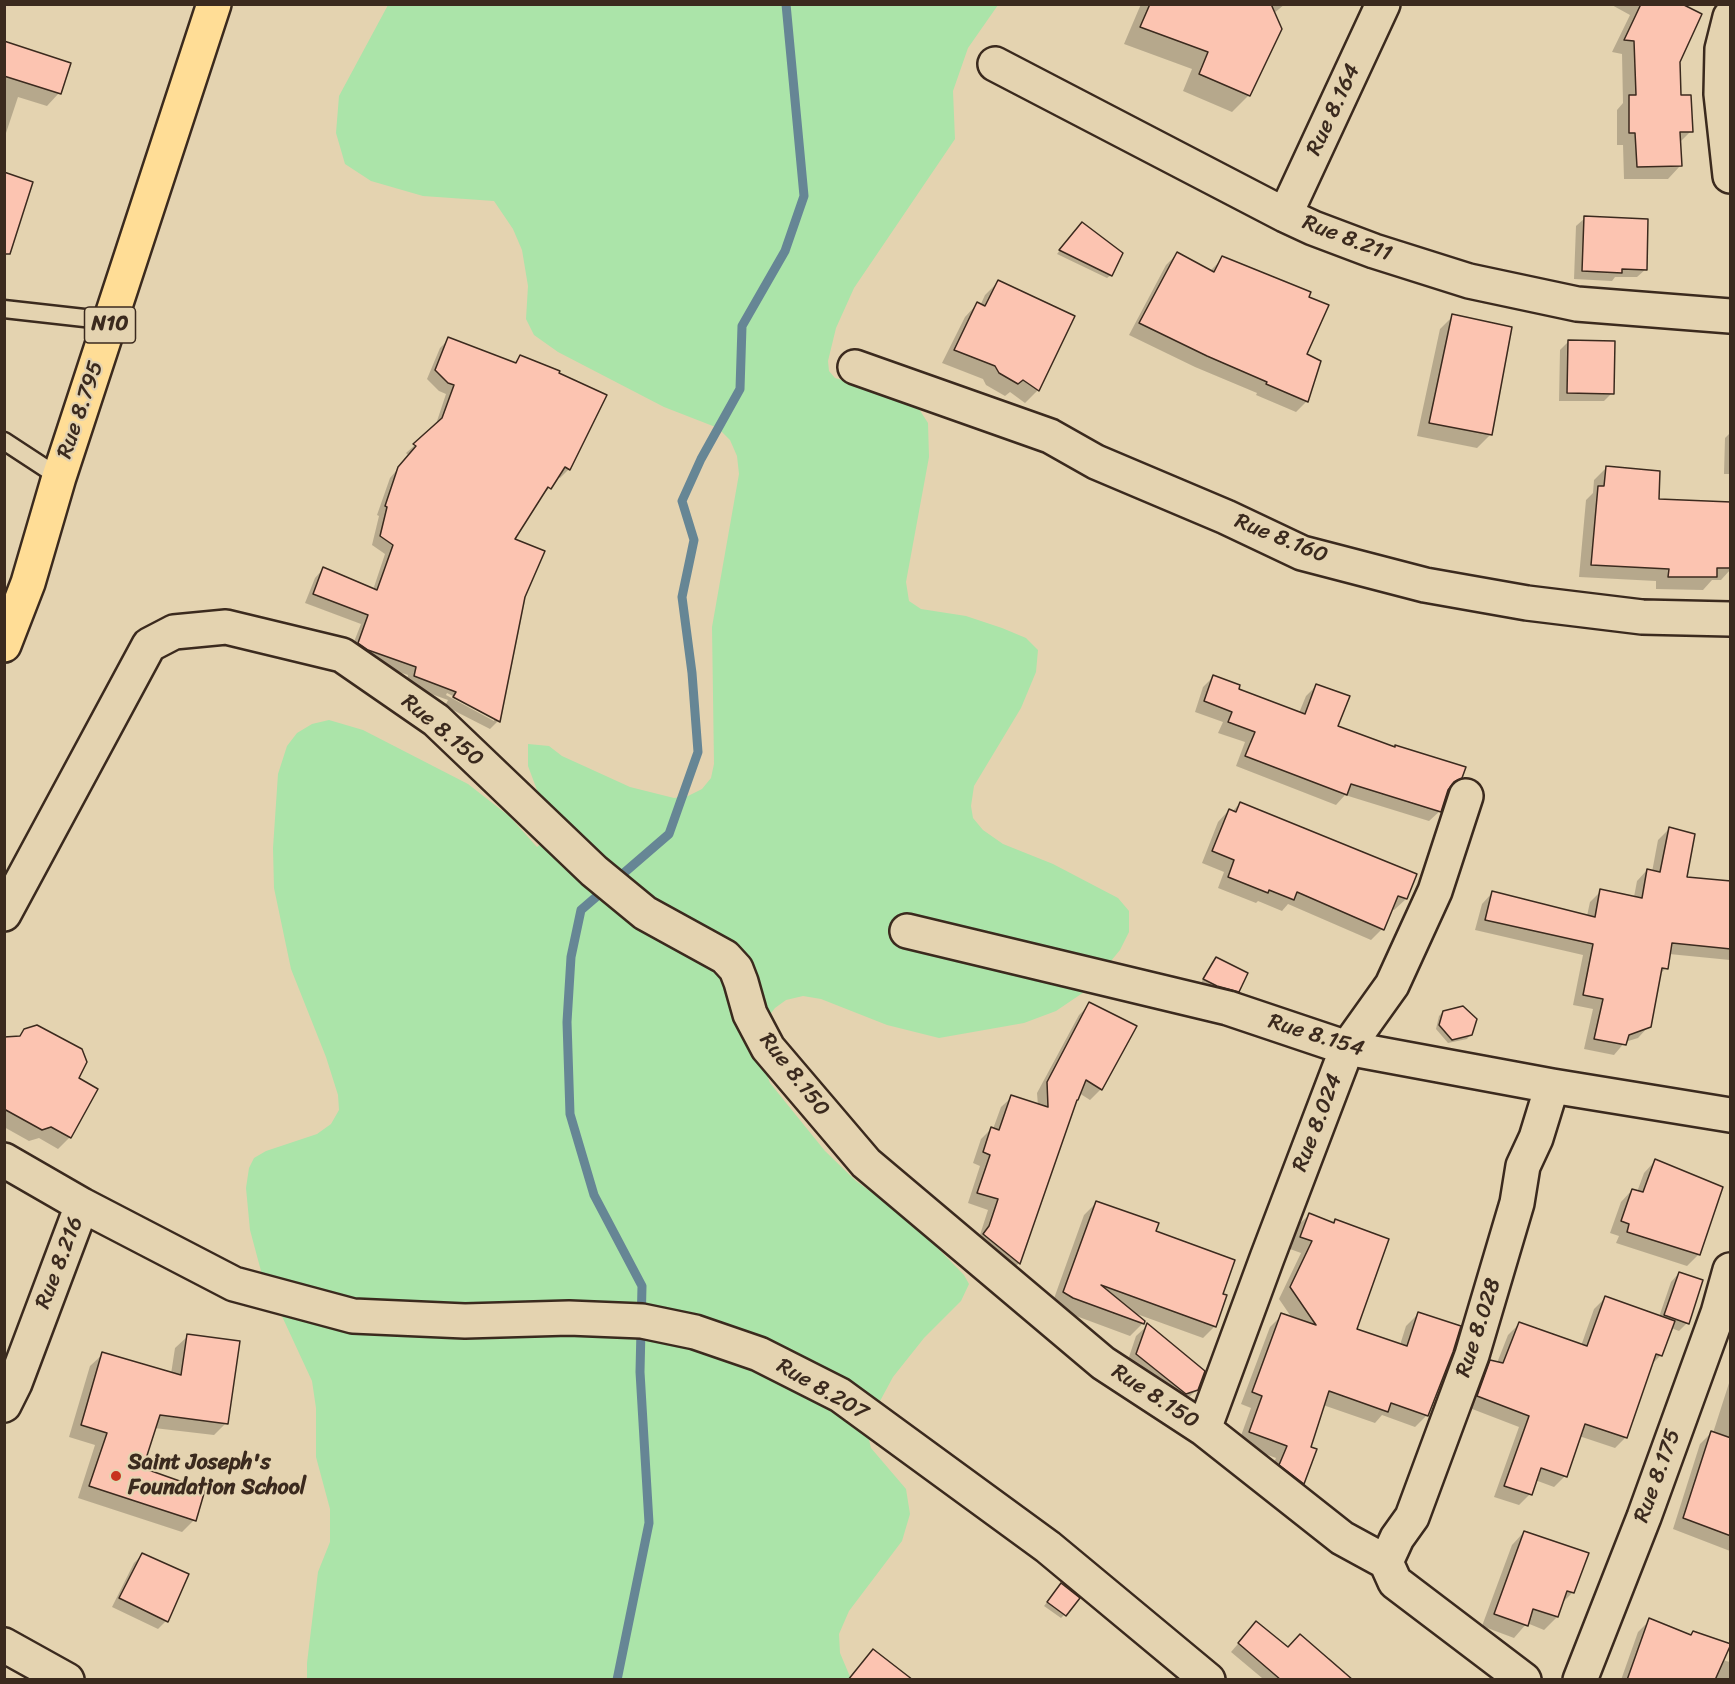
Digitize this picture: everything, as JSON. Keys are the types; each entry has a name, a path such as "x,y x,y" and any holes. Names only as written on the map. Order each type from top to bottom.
{"highway":[{"name":"Rue 8.795","path":"4,645 28,583 59,477 214,4"}],"street":[{"name":"Rue 8.164","path":"1285,214 1383,4"},
{"path":"1731,17 1722,49 1721,94 1731,176"},
{"name":"Rue 8.211","path":"995,64 1313,228 1374,251 1469,281 1577,304 1731,316"},
{"name":"Rue 8.160","path":"855,367 1050,436 1096,462 1226,517 1302,553 1425,585 1527,603 1642,617 1731,619"},
{"name":"Rue 8.150","path":"4,914 149,645 174,632 226,627 342,655 436,720 594,871 645,913 725,957 736,969 750,1014 768,1048 866,1163 1103,1363 1204,1429 1342,1538 1386,1562 1395,1582 1524,1680"},
{"name":"Rue 8.024","path":"1204,1429 1347,1048 1392,985 1435,891 1466,796"},
{"name":"Rue 8.154","path":"907,931 1228,1008 1347,1048 1552,1086 1731,1115"},
{"name":"Rue 8.028","path":"1386,1562 1396,1538 1412,1517 1472,1355 1517,1203 1523,1166 1536,1138 1552,1086"},
{"name":"Rue 8.216","path":"4,1160 82,1205 15,1383 4,1405"},
{"name":"Rue 8.207","path":"82,1205 234,1284 353,1316 465,1321 569,1318 642,1321 695,1332 759,1354 840,1395 859,1408 1048,1547 1209,1680"},
{"name":"Rue 8.175","path":"1580,1680 1644,1517 1731,1270"},
{"path":"4,1645 67,1680"}],"lane":[{"path":"4,309 111,321"},
{"path":"4,441 59,477"}],"green space":[{"path":"388,5 998,5 968,48 953,91 955,139 854,288 836,328 828,361 829,371 835,378 906,399 919,409 928,423 929,457 906,582 909,601 921,609 966,616 1002,628 1026,638 1038,650 1036,672 1021,708 974,786 971,806 973,818 983,830 1003,844 1053,864 1118,898 1129,911 1129,932 1120,950 1087,990 1056,1011 1024,1023 939,1038 887,1025 821,999 803,996 786,1000 775,1008 758,1030 755,1043 770,1083 825,1151 856,1181 910,1220 964,1275 969,1284 961,1301 924,1338 893,1377 866,1427 871,1448 906,1489 910,1514 902,1541 849,1611 839,1634 840,1653 851,1679 307,1679 318,1572 330,1542 330,1509 316,1457 316,1408 312,1381 261,1271 250,1230 246,1188 249,1168 254,1158 266,1151 317,1134 331,1124 339,1110 338,1095 326,1057 291,969 274,888 273,848 278,774 287,746 297,733 312,724 329,720 363,730 468,784 509,816 537,847 548,838 549,822 528,766 528,744 549,746 562,756 630,787 674,798 688,796 702,789 711,778 714,764 712,627 739,474 737,456 730,440 718,428 664,407 558,352 534,335 526,319 528,286 522,250 513,229 494,201 423,196 371,181 345,164 336,133 339,96"}],"building":[{"path":"1150,4 1271,4 1282,29 1250,96 1199,74 1208,52 1140,27"},
{"path":"1641,4 1682,4 1702,14 1680,62 1681,95 1691,95 1693,132 1680,132 1682,166 1637,167 1635,133 1629,133 1629,95 1636,95 1634,41 1624,40"},
{"path":"4,41 71,63 61,94 4,76"},
{"path":"4,172 33,182 10,254 4,254"},
{"path":"1584,216 1648,219 1647,270 1622,269 1622,273 1582,271"},
{"path":"1082,222 1123,253 1112,276 1059,250"},
{"path":"1177,252 1214,272 1222,256 1311,292 1309,297 1329,305 1307,354 1321,361 1308,402 1139,323"},
{"path":"998,280 1075,316 1039,391 1023,380 1018,384 999,373 995,366 954,350 977,302 985,306"},
{"path":"1452,314 1512,327 1492,435 1429,423"},
{"path":"448,337 516,363 520,355 560,371 559,373 607,395 570,470 565,467 551,489 548,487 515,539 545,551 525,597 500,722 453,697 456,692 414,676 416,667 368,650 358,643 368,615 313,594 323,567 377,590 393,545 380,536 387,507 385,506 398,467 416,446 413,444 442,418 454,385 448,383 435,370"},
{"path":"1568,340 1615,341 1614,394 1567,393"},
{"path":"1606,466 1660,471 1659,499 1731,502 1731,568 1717,568 1717,577 1668,577 1669,569 1591,565 1598,486 1604,486"},
{"path":"1213,675 1240,685 1239,689 1305,714 1316,684 1350,696 1338,726 1395,747 1395,745 1466,767 1462,778 1454,782 1448,790 1441,812 1351,784 1347,795 1245,756 1255,732 1228,722 1232,712 1204,701"},
{"path":"1240,802 1417,874 1407,899 1398,896 1384,930 1297,892 1294,900 1269,890 1268,893 1228,877 1234,860 1212,851 1229,809 1236,812"},
{"path":"1669,827 1695,834 1687,877 1731,881 1731,949 1672,943 1668,969 1662,968 1651,1027 1629,1035 1626,1045 1594,1039 1603,999 1583,995 1593,944 1485,920 1492,891 1595,917 1600,889 1642,898 1647,869 1660,872"},
{"path":"1216,957 1248,973 1239,992 1217,986 1203,979"},
{"path":"1089,1002 1137,1026 1102,1090 1086,1080 1020,1264 983,1234 989,1226 998,1199 977,1193 990,1155 983,1152 991,1127 999,1130 1011,1095 1048,1107 1047,1082"},
{"path":"1463,1006 1477,1019 1472,1035 1452,1040 1439,1025 1443,1011"},
{"path":"37,1025 82,1049 87,1062 79,1078 98,1089 71,1138 51,1127 42,1130 4,1109 4,1037 20,1036 24,1029"},
{"path":"1655,1159 1723,1187 1700,1255 1627,1232 1629,1224 1621,1221 1632,1189 1643,1192"},
{"path":"1096,1201 1159,1223 1156,1231 1235,1260 1223,1294 1227,1295 1216,1327 1101,1285 1145,1321 1144,1324 1073,1298 1063,1292"},
{"path":"1309,1213 1334,1223 1335,1219 1389,1239 1357,1329 1407,1346 1418,1312 1461,1326 1428,1416 1391,1403 1388,1412 1329,1391 1311,1447 1317,1449 1304,1484 1279,1465 1287,1446 1249,1432 1262,1396 1252,1392 1281,1313 1316,1325 1290,1287 1312,1241 1300,1237"},
{"path":"1679,1272 1703,1280 1689,1324 1664,1315"},
{"path":"1605,1296 1675,1321 1662,1356 1656,1354 1627,1438 1585,1424 1567,1477 1541,1468 1532,1495 1504,1486 1529,1416 1477,1396 1490,1360 1503,1363 1519,1322 1587,1346"},
{"path":"1147,1323 1205,1371 1198,1390 1186,1394 1136,1354"},
{"path":"187,1334 240,1341 228,1424 160,1415 143,1468 205,1490 196,1521 89,1486 107,1433 81,1425 102,1352 181,1375"},
{"path":"1711,1431 1731,1438 1731,1536 1683,1518"},
{"path":"1524,1531 1589,1553 1574,1593 1567,1591 1558,1617 1533,1609 1528,1626 1494,1614"},
{"path":"142,1553 189,1574 168,1622 119,1598"},
{"path":"1061,1583 1080,1598 1066,1616 1047,1602"},
{"path":"1649,1618 1691,1635 1693,1631 1731,1644 1715,1680 1627,1680"},
{"path":"1256,1621 1288,1647 1300,1634 1353,1680 1281,1680 1238,1643"},
{"path":"873,1649 913,1680 848,1680"}],"waterway":[{"path":"617,1680 649,1523 640,1372 642,1286 594,1195 570,1114 567,1022 571,957 581,910 669,834 698,752 692,673 682,597 694,540 682,501 701,459 740,389 742,326 785,251 804,196 786,4"}],"place":[{"name":"Saint Joseph's Foundation School","path":"116,1476"}]}
